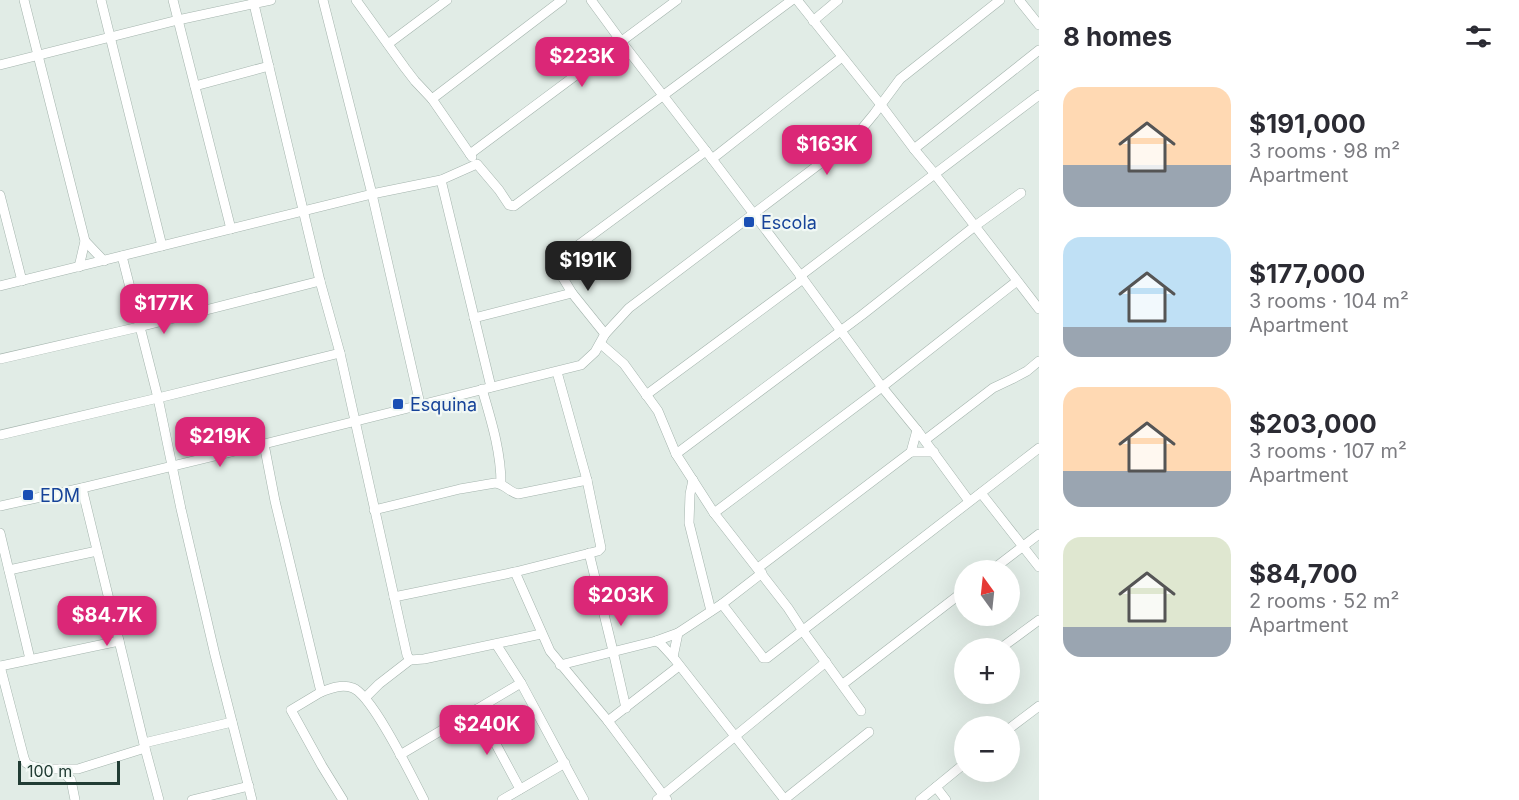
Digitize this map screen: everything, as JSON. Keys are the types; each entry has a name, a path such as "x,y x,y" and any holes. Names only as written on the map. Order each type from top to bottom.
{"street":[{"path":"24,0 85,241 79,267"},
{"path":"101,0 162,246"},
{"path":"174,0 231,230"},
{"path":"0,65 178,20 271,0"},
{"path":"323,0 372,194 420,404"},
{"path":"356,0 415,81 432,99 477,164 509,204 514,206 792,0"},
{"path":"388,44 447,0"},
{"path":"432,99 562,0"},
{"path":"591,0 969,501"},
{"path":"470,154 677,0"},
{"path":"797,0 1038,307"},
{"path":"813,21 838,0"},
{"path":"0,506 264,444 581,365 595,352 605,334 621,315 640,298 838,150 860,131 900,79 1000,0"},
{"path":"1019,0 1039,25"},
{"path":"254,2 320,281 340,352 407,656 410,660"},
{"path":"914,149 1039,50"},
{"path":"605,334 572,293 554,263 709,155 842,57"},
{"path":"195,86 269,66"},
{"path":"646,395 1039,95"},
{"path":"0,286 372,194 441,180 477,164"},
{"path":"441,180 474,318 499,457 501,484"},
{"path":"676,454 1021,193"},
{"path":"0,195 22,281"},
{"path":"85,241 104,261"},
{"path":"122,256 158,398 172,466 252,800"},
{"path":"0,359 139,327 320,281"},
{"path":"714,513 882,387 1017,281"},
{"path":"474,318 572,293"},
{"path":"601,344 624,364 658,411 676,454 714,513 788,608 861,711"},
{"path":"0,435 340,352"},
{"path":"925,440 993,388 1027,371 1039,361"},
{"path":"394,597 515,572 600,550 602,547 587,480 557,372"},
{"path":"560,665 656,641 678,633 722,604 760,571 911,452 917,430"},
{"path":"264,444 275,501 321,692"},
{"path":"722,604 764,658 767,658 1039,448"},
{"path":"911,452 934,452"},
{"path":"374,510 495,483 518,494 587,480"},
{"path":"693,480 690,494 690,523 711,610"},
{"path":"82,488 159,800"},
{"path":"981,493 1039,567"},
{"path":"0,533 30,659"},
{"path":"1005,560 1039,534"},
{"path":"9,570 97,551"},
{"path":"589,553 626,708"},
{"path":"515,572 549,651 609,721 662,798 826,662"},
{"path":"843,684 954,599"},
{"path":"1015,638 1039,620"},
{"path":"673,657 678,633"},
{"path":"366,697 410,660 541,634"},
{"path":"120,641 0,666 26,763 44,769 78,769 145,746 232,722"},
{"path":"656,641 673,657 702,692 785,800 869,732"},
{"path":"496,644 521,683 584,800"},
{"path":"609,721 679,666"},
{"path":"400,755 521,683"},
{"path":"343,800 291,710 321,692 340,686 358,690 366,697 424,800"},
{"path":"1020,720 1039,706"},
{"path":"477,709 520,789"},
{"path":"502,800 564,763"},
{"path":"60,769 71,780 75,800"},
{"path":"71,780 78,769"},
{"path":"920,800 954,772"},
{"path":"192,800 249,786"},
{"path":"936,787 946,800"}],"place":[{"name":"Escola","path":"749,222"},
{"name":"Esquina","path":"398,404"},
{"name":"EDM","path":"28,495"}]}
